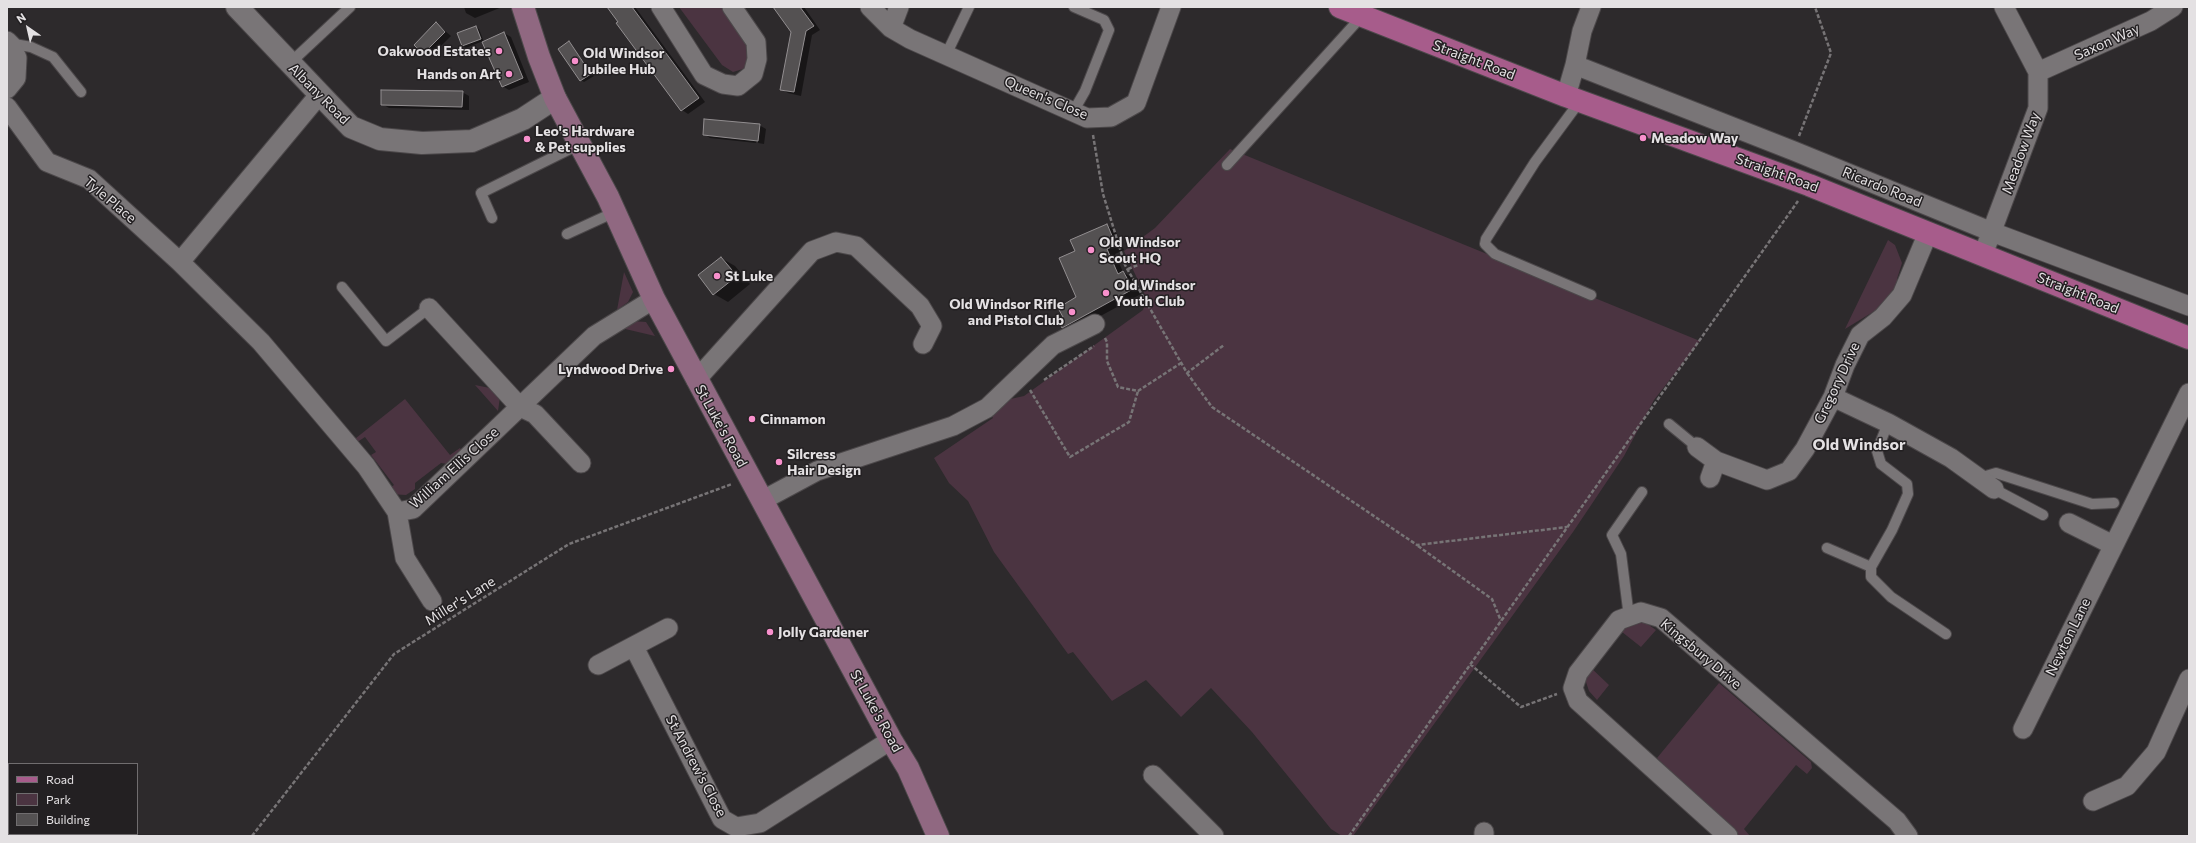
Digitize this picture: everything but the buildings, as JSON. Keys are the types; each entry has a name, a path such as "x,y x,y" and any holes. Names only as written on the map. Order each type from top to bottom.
{"main road":[{"name":"St Luke's Road","path":"523,7 539,57 555,98 615,212 654,299 696,380 763,500 891,740 908,768 938,836"},
{"name":"Straight Road","path":"1340,7 1573,98 1809,185 2189,338"}],"street":[{"name":"Albany Road","path":"237,7 289,64 351,127 380,139 422,143 472,141 523,119 555,98"},
{"path":"661,7 704,75 723,84 738,86 753,74 757,59 756,42 732,7"},
{"name":"Queen's Close","path":"870,7 891,28 946,55 1082,115 1111,116 1136,103 1171,7"},
{"path":"891,28 899,7"},
{"path":"1573,98 1575,65 1582,31 1591,7"},
{"name":"Meadow Way","path":"1983,255 2038,108 2038,72 2004,7"},
{"name":"Saxon Way","path":"2038,72 2151,21 2173,7"},
{"path":"7,89 16,78 17,58 8,42"},
{"name":"Ricardo Road","path":"1575,65 1794,151 1992,232 2189,306"},
{"path":"180,262 319,95"},
{"name":"Tyle Place","path":"7,107 47,162 89,179 180,262"},
{"name":"Gregory Drive","path":"1697,447 1716,461 1767,480 1789,471 1806,449 1833,397 1845,364 1860,335 1882,317 1902,295 1928,233"},
{"path":"696,380 812,251 836,242 856,246 920,306 932,326 923,344"},
{"name":"William Ellis Close","path":"180,262 261,342 366,466 397,512 413,509 594,336 654,299"},
{"path":"428,308 520,407 535,414 581,463"},
{"path":"763,500 818,471 953,426 987,408 1053,345 1100,331"},
{"name":"Newton Lane","path":"2023,729 2189,393"},
{"path":"1833,397 1888,423 1951,458 1994,489"},
{"path":"1710,478 1716,461"},
{"path":"397,512 405,558 432,601"},
{"path":"2069,523 2113,545"},
{"name":"Kingsbury Drive","path":"1573,688 1578,672 1619,620 1641,612 1661,618 1897,821 1908,836"},
{"path":"598,665 668,628"},
{"name":"St Andrew's Close","path":"634,647 722,819 736,827 760,823 891,740"},
{"path":"2093,801 2127,786 2156,752 2189,679"},
{"path":"1573,688 1578,701 1728,836"},
{"path":"1153,775 1213,835"}],"lane":[{"path":"289,64 350,7"},
{"path":"946,55 969,7"},
{"path":"1074,7 1104,20 1109,30 1085,91 1082,115"},
{"path":"1227,165 1362,16"},
{"path":"8,42 31,47 53,57 81,92"},
{"path":"1573,98 1535,162 1486,238 1485,244 1495,254 1591,295"},
{"path":"492,218 481,193 580,144"},
{"path":"567,234 615,212"},
{"path":"342,287 386,342 428,308"},
{"path":"1888,423 1877,451 1881,464 1907,484 1908,494 1892,530 1871,567 1871,577 1891,597 1946,634"},
{"path":"1669,424 1697,447"},
{"path":"1979,478 1996,473 2092,504 2114,503"},
{"path":"1994,489 2043,515"},
{"path":"1629,617 1621,554 1612,535 1642,492"},
{"path":"1827,548 1871,567"}],"path":[{"path":"1794,151 1831,53 1816,7"},
{"path":"1082,115 1103,194 1128,269 1187,373 1212,407 1417,546 1492,599 1501,621"},
{"path":"1349,836 1809,185"},
{"path":"1128,269 1138,265"},
{"path":"1042,381 1100,331 1107,342 1107,361 1118,387 1138,391"},
{"path":"1187,373 1224,345"},
{"path":"1030,389 1070,457 1129,422 1138,391 1181,363"},
{"path":"1025,392 1036,385"},
{"name":"Miller's Lane","path":"252,836 394,654 569,544 750,478"},
{"path":"1417,546 1567,527"},
{"path":"1470,664 1521,707 1573,688"}],"green space":[{"path":"679,7 722,7 749,45 746,68 733,72 722,65"},
{"path":"1230,149 1700,341 1654,400 1624,456 1573,532 1353,836 1342,836 1331,829 1252,732 1211,688 1181,717 1146,680 1112,701 1073,652 1068,654 994,552 968,501 949,483 934,458 993,418 987,409 997,402 1024,396 1143,310 1147,299 1124,251 1155,228"},
{"path":"1888,240 1895,245 1902,263 1897,279 1900,282 1886,304 1845,329"},
{"path":"624,272 633,292 628,302 617,310"},
{"path":"632,321 646,322 655,336 621,328"},
{"path":"475,385 495,389 500,397 498,411"},
{"path":"405,399 450,455 460,448 463,452 448,464 441,463 415,483 415,489 406,495 389,494 387,490 394,485 371,455 376,452 365,437 348,448 346,446"},
{"path":"1635,620 1646,623 1656,630 1641,647 1617,628"},
{"path":"1588,665 1609,685 1597,700 1589,691 1585,679"},
{"path":"1719,683 1811,762 1812,768 1807,774 1796,765 1744,829 1750,836 1735,836 1657,758"}],"place":[{"name":"Oakwood Estates","path":"499,51"},
{"name":"Old Windsor Jubilee Hub","path":"575,61"},
{"name":"Hands on Art","path":"509,74"},
{"name":"Meadow Way","path":"1643,138"},
{"name":"Leo's Hardware & Pet supplies","path":"527,139"},
{"name":"Old Windsor Scout HQ","path":"1091,250"},
{"name":"St Luke","path":"717,276"},
{"name":"Old Windsor Youth Club","path":"1106,293"},
{"name":"Old Windsor Rifle and Pistol Club","path":"1072,312"},
{"name":"Lyndwood Drive","path":"671,369"},
{"name":"Cinnamon","path":"752,419"},
{"name":"Silcress Hair Design","path":"779,462"},
{"name":"Jolly Gardener","path":"770,632"}],"district":[{"name":"Old Windsor","path":"1859,445"}]}
